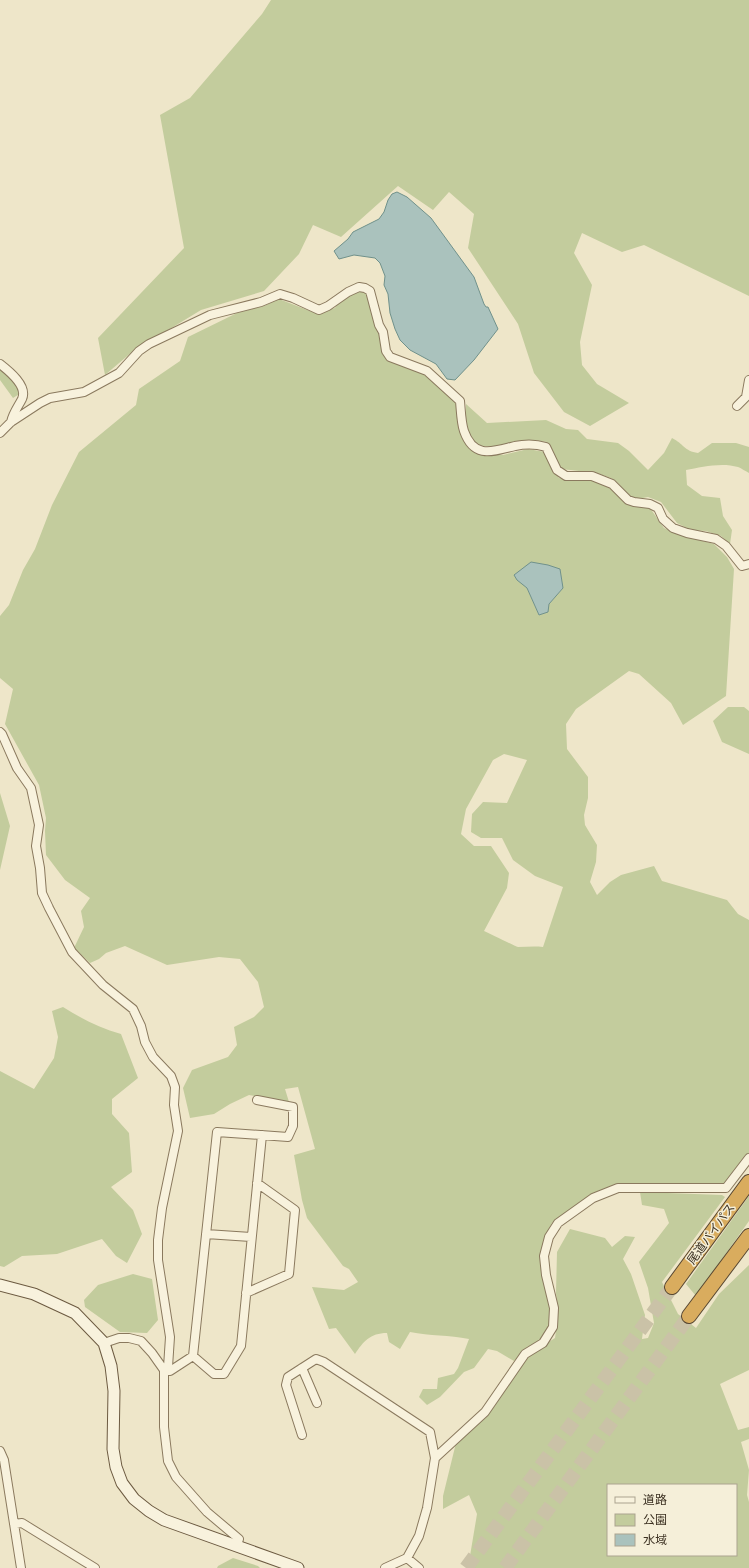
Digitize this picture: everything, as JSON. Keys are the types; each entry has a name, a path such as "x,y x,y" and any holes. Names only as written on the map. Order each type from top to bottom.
{"highway":[{"name":"尾道バイパス","path":"672,1287 749,1182"},
{"path":"689,1316 749,1236"}],"street":[{"path":"0,434 11,422 45,400 84,392 102,384 119,373 139,351 149,344 210,315 261,302 280,294 293,298 319,310 328,306 353,289 359,287 365,288 370,292 383,332 386,351 390,357 427,371 460,401 464,430 469,442 478,450 491,452 517,446 536,444 546,447 556,470 566,476 592,476 612,484 628,500 650,504 658,508 663,519 673,528 687,533 716,539 726,546 742,566 749,564"},
{"path":"0,364 16,377 22,390 23,398 12,416 11,422"},
{"path":"737,406 746,397 749,380"},
{"path":"0,732 17,768 31,788 39,825 36,846 42,892 48,908 72,952 103,985 133,1009 150,1052 171,1076 175,1087 174,1105 178,1131 162,1208 158,1240 158,1260 170,1337 168,1367 164,1370"},
{"path":"193,1356 217,1132 288,1137 293,1126 294,1107 258,1100"},
{"path":"193,1356 214,1374 224,1374 241,1346 262,1135"},
{"path":"434,1458 485,1412 525,1354 543,1343 553,1327 554,1308 546,1275 544,1256 549,1237 558,1223 593,1198 618,1188 726,1188 749,1158"},
{"path":"246,1293 290,1274 295,1210 257,1183"},
{"path":"206,1234 252,1237"},
{"path":"0,1285 34,1294 75,1313 104,1343 111,1366 114,1390 113,1449 116,1466 122,1483 134,1499 149,1511 164,1520 298,1568"},
{"path":"104,1343 119,1338 129,1338 141,1341 164,1370 164,1427 168,1461 176,1477 208,1512 239,1539 238,1546"},
{"path":"164,1370 170,1371 193,1356"},
{"path":"302,1435 286,1385 288,1377 316,1359 324,1362 430,1432 434,1458 427,1508 419,1536 407,1558 384,1568"},
{"path":"302,1368 317,1403"},
{"path":"0,1452 4,1460 21,1568"},
{"path":"14,1524 22,1523 95,1568"},
{"path":"407,1558 419,1568"}],"green space":[{"path":"271,0 749,0 749,296 644,245 622,252 582,233 574,253 592,285 580,342 582,365 597,384 629,403 590,426 564,412 534,373 518,324 468,248 474,214 449,192 433,210 398,186 341,237 313,225 299,254 264,291 201,310 132,352 105,375 98,338 184,248 160,115 190,98 262,14"},
{"path":"362,289 370,296 386,359 427,374 457,402 466,443 475,453 503,455 528,449 545,452 559,478 589,480 603,483 650,508 664,528 680,535 714,544 727,557 734,569 726,696 683,725 671,703 639,674 629,671 576,709 566,724 567,749 588,777 588,798 584,815 585,825 597,845 596,862 590,882 597,895 610,882 621,875 654,866 662,881 727,900 738,914 749,920 749,1158 724,1187 639,1185 587,1198 552,1223 545,1236 551,1309 549,1327 540,1342 527,1347 514,1361 497,1351 488,1349 474,1368 464,1372 440,1397 427,1405 419,1397 423,1389 437,1389 438,1378 454,1374 458,1368 469,1339 410,1332 400,1349 389,1342 387,1333 381,1333 368,1339 355,1354 336,1328 329,1329 312,1287 344,1290 358,1282 349,1269 343,1266 307,1218 302,1200 294,1155 315,1149 298,1087 285,1089 289,1102 249,1095 214,1114 190,1118 183,1088 192,1070 228,1057 237,1045 234,1027 254,1017 264,1007 258,982 240,959 219,957 167,965 125,946 106,953 99,959 90,963 74,948 84,927 81,911 90,898 65,880 46,855 46,818 39,785 5,724 13,689 0,678 0,616 9,605 23,570 35,549 52,505 79,452 136,405 139,389 180,361 188,337 237,313 264,306 279,299 315,313 335,308 339,300","holes":["527,588 563,588 539,615","504,754 527,760 507,803 483,802 472,814 471,832 481,838 502,838 513,860 535,876 563,887 543,947 518,947 484,931 507,888 509,873 491,846 474,846 461,834 466,809 493,760"]},
{"path":"0,367 11,375 21,393 13,398 0,380"},
{"path":"466,404 487,423 546,420 566,429 578,430 587,439 618,443 629,451 648,470 664,453 672,438 690,451 698,453 712,443 736,443 749,447 749,473 738,467 725,465 686,470 687,485 702,496 720,498 723,516 732,530 730,544 721,536 706,531 691,530 677,523 661,502 648,497 632,500 627,496 618,483 607,476 561,469 547,442 535,440 492,447 476,445 466,433"},
{"path":"728,707 744,707 749,711 749,754 722,742 713,721"},
{"path":"0,793 10,826 0,870"},
{"path":"63,1007 91,1023 121,1034 138,1078 112,1099 112,1114 129,1133 132,1172 111,1187 133,1210 142,1234 127,1263 116,1256 102,1239 57,1254 22,1256 4,1267 0,1266 0,1071 34,1089 54,1058 58,1037 52,1011"},
{"path":"640,1192 722,1195 725,1197 662,1282 678,1314 696,1328 719,1294 749,1265 749,1370 720,1384 738,1430 749,1427 749,1439 741,1442 749,1470 747,1495 749,1502 749,1568 468,1568 477,1514 469,1495 443,1509 443,1496 456,1443 494,1407 531,1353 555,1338 558,1316 556,1293 557,1252 570,1229 605,1238 612,1247 625,1236 635,1237 623,1259 631,1274 645,1315 642,1339 648,1338 654,1323 648,1288 639,1262 669,1223 664,1209 642,1205"},
{"path":"749,1196 749,1221 696,1296 686,1284"},
{"path":"133,1274 152,1279 158,1320 147,1333 120,1332 85,1307 84,1300 98,1285"},
{"path":"233,1558 258,1566 260,1568 217,1568"}],"water":[{"path":"397,192 407,197 431,218 474,277 484,304 488,307 498,329 474,360 455,380 447,379 436,364 410,350 400,340 390,313 388,294 384,285 385,276 380,263 375,258 354,255 339,259 334,251 348,239 353,232 379,219 384,212 388,200 392,194"},
{"path":"531,562 560,569 563,588 549,604 548,612 539,615 527,588 517,580 514,575"}],"tunnel":[{"path":"466,1568 672,1287"},
{"path":"505,1568 689,1316"}]}
